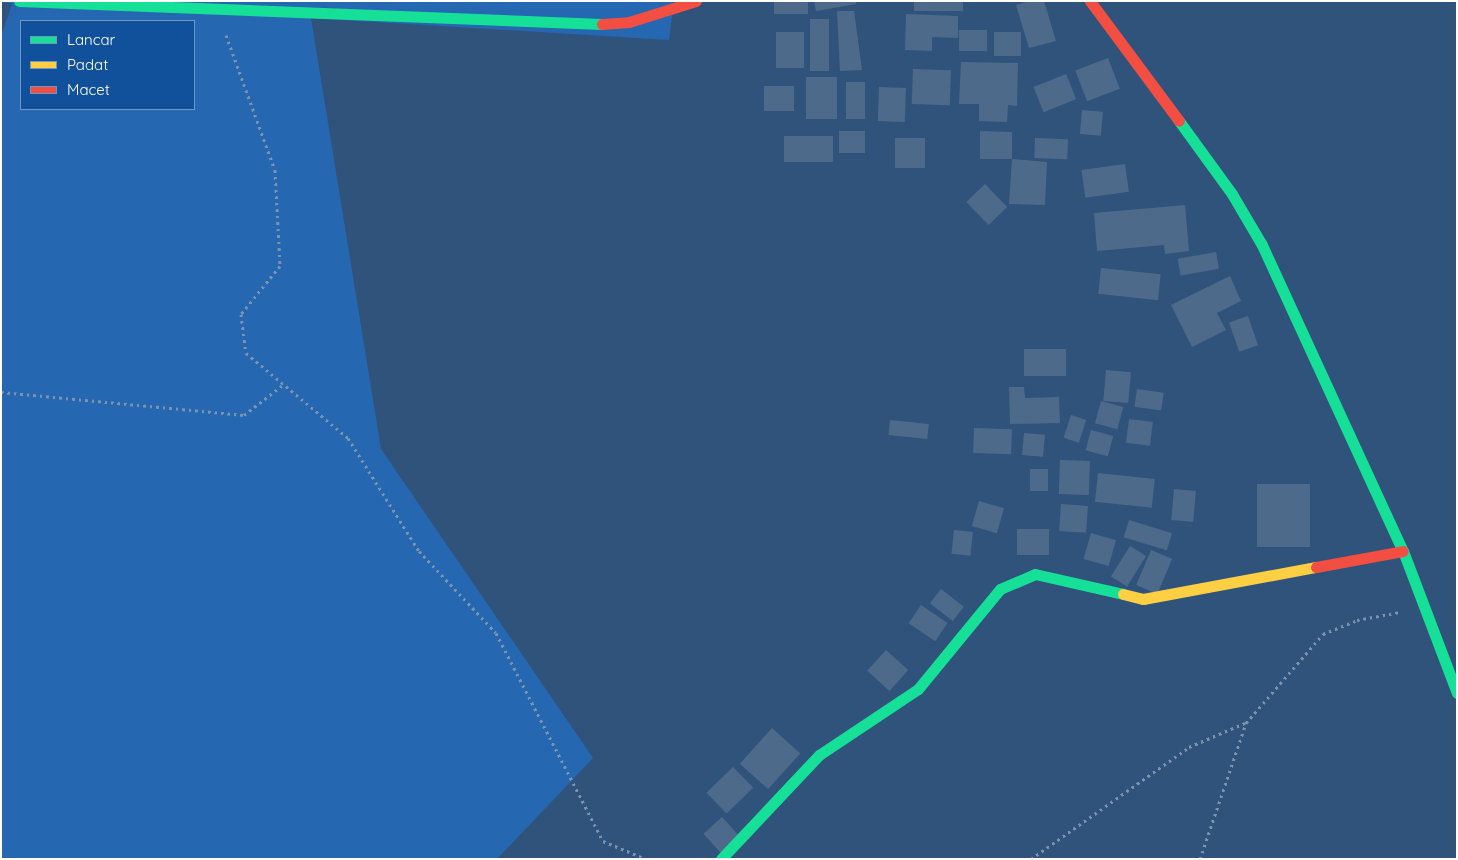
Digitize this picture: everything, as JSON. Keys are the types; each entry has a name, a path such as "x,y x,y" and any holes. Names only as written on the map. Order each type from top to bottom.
{"street":[{"path":"19,1 580,26 629,22 696,1"},
{"path":"1090,1 1232,194 1262,245 1403,551 1427,607 1457,693"},
{"path":"721,859 818,756 918,689 1000,589 1036,574 1143,599 1403,551"}],"path":[{"path":"217,11 275,170 280,266 241,314 246,353 348,438 419,551 496,633 603,841 646,859"},
{"path":"1,392 244,415 284,384"},
{"path":"1200,859 1246,723 1324,634 1357,620 1427,607"},
{"path":"1031,859 1188,747 1246,723"}],"shaded area":[{"path":"1,1 674,1 669,40 311,18 381,449 593,758 497,859 1,859 1,36 12,4"}],"building":[{"path":"774,1 808,1 808,14 774,14"},
{"path":"814,1 856,1 856,4 816,11"},
{"path":"914,1 963,1 963,11 914,11"},
{"path":"1029,1 1044,1 1056,41 1029,48 1016,5"},
{"path":"837,11 854,11 862,70 840,71"},
{"path":"906,14 958,16 958,38 932,37 932,51 905,50"},
{"path":"810,19 829,19 829,71 810,71"},
{"path":"959,30 987,30 987,51 959,51"},
{"path":"776,32 804,32 804,68 776,68"},
{"path":"994,32 1021,32 1021,56 994,56"},
{"path":"1108,58 1120,89 1087,101 1075,71"},
{"path":"961,62 1018,63 1017,106 1008,105 1007,122 979,121 979,104 959,104"},
{"path":"913,69 951,70 950,105 912,104"},
{"path":"1066,74 1076,99 1044,112 1034,87"},
{"path":"806,77 837,77 837,119 806,119"},
{"path":"846,82 865,82 865,119 846,119"},
{"path":"764,86 794,86 794,111 764,111"},
{"path":"879,87 906,88 905,122 878,121"},
{"path":"1082,110 1103,112 1101,136 1080,134"},
{"path":"839,131 865,131 865,153 839,153"},
{"path":"980,131 1012,132 1012,159 980,159"},
{"path":"784,136 833,136 833,162 784,162"},
{"path":"895,138 925,138 925,168 895,168"},
{"path":"1035,138 1068,139 1067,159 1034,158"},
{"path":"1012,159 1047,162 1045,205 1009,204"},
{"path":"1125,164 1129,192 1085,198 1081,170"},
{"path":"985,184 1007,207 989,225 966,202"},
{"path":"1185,205 1189,251 1165,254 1164,245 1097,251 1094,213"},
{"path":"1216,252 1219,269 1181,276 1178,259"},
{"path":"1101,268 1161,274 1158,300 1098,294"},
{"path":"1230,276 1241,301 1217,313 1226,330 1192,347 1171,305"},
{"path":"1248,316 1258,345 1239,352 1229,323"},
{"path":"1024,349 1066,349 1066,376 1024,376"},
{"path":"1106,370 1131,372 1128,403 1103,401"},
{"path":"1009,387 1024,387 1025,398 1059,397 1060,423 1010,424"},
{"path":"1137,389 1164,393 1161,411 1134,407"},
{"path":"1101,401 1123,407 1117,429 1095,423"},
{"path":"1071,415 1086,420 1079,443 1064,438"},
{"path":"1129,419 1153,422 1150,446 1126,443"},
{"path":"890,420 929,424 927,439 888,435"},
{"path":"974,428 1012,429 1011,454 973,453"},
{"path":"1091,430 1113,436 1108,456 1086,450"},
{"path":"1024,433 1045,435 1043,457 1022,455"},
{"path":"1060,460 1090,461 1089,495 1059,494"},
{"path":"1030,469 1048,469 1048,491 1030,491"},
{"path":"1098,473 1155,479 1152,508 1095,502"},
{"path":"1257,484 1310,484 1310,547 1257,547"},
{"path":"1174,489 1196,491 1193,522 1171,520"},
{"path":"979,501 1004,508 997,533 972,526"},
{"path":"1061,504 1088,506 1086,533 1059,531"},
{"path":"1129,520 1172,533 1167,550 1124,537"},
{"path":"1017,529 1049,529 1049,555 1017,555"},
{"path":"954,530 973,532 970,556 951,554"},
{"path":"1091,533 1116,540 1109,566 1084,559"},
{"path":"1130,546 1146,556 1127,587 1111,577"},
{"path":"1151,550 1172,559 1157,594 1136,585"},
{"path":"941,589 964,607 953,621 930,603"},
{"path":"921,605 948,623 935,641 909,623"},
{"path":"886,650 908,670 890,691 867,671"},
{"path":"772,728 800,753 768,789 740,764"},
{"path":"733,767 753,788 727,814 706,793"},
{"path":"722,817 740,837 721,854 703,834"}],"traffic: fast":[{"path":"19,1 602,24"},
{"path":"1179,121 1232,194 1262,245 1403,551 1457,693"},
{"path":"721,859 819,755 918,689 1000,589 1035,574 1123,594"}],"traffic: slow":[{"path":"1123,594 1143,599 1316,567"}],"traffic: jam":[{"path":"602,24 629,22 696,1"},
{"path":"1090,1 1179,121"},
{"path":"1316,567 1403,551"}]}
